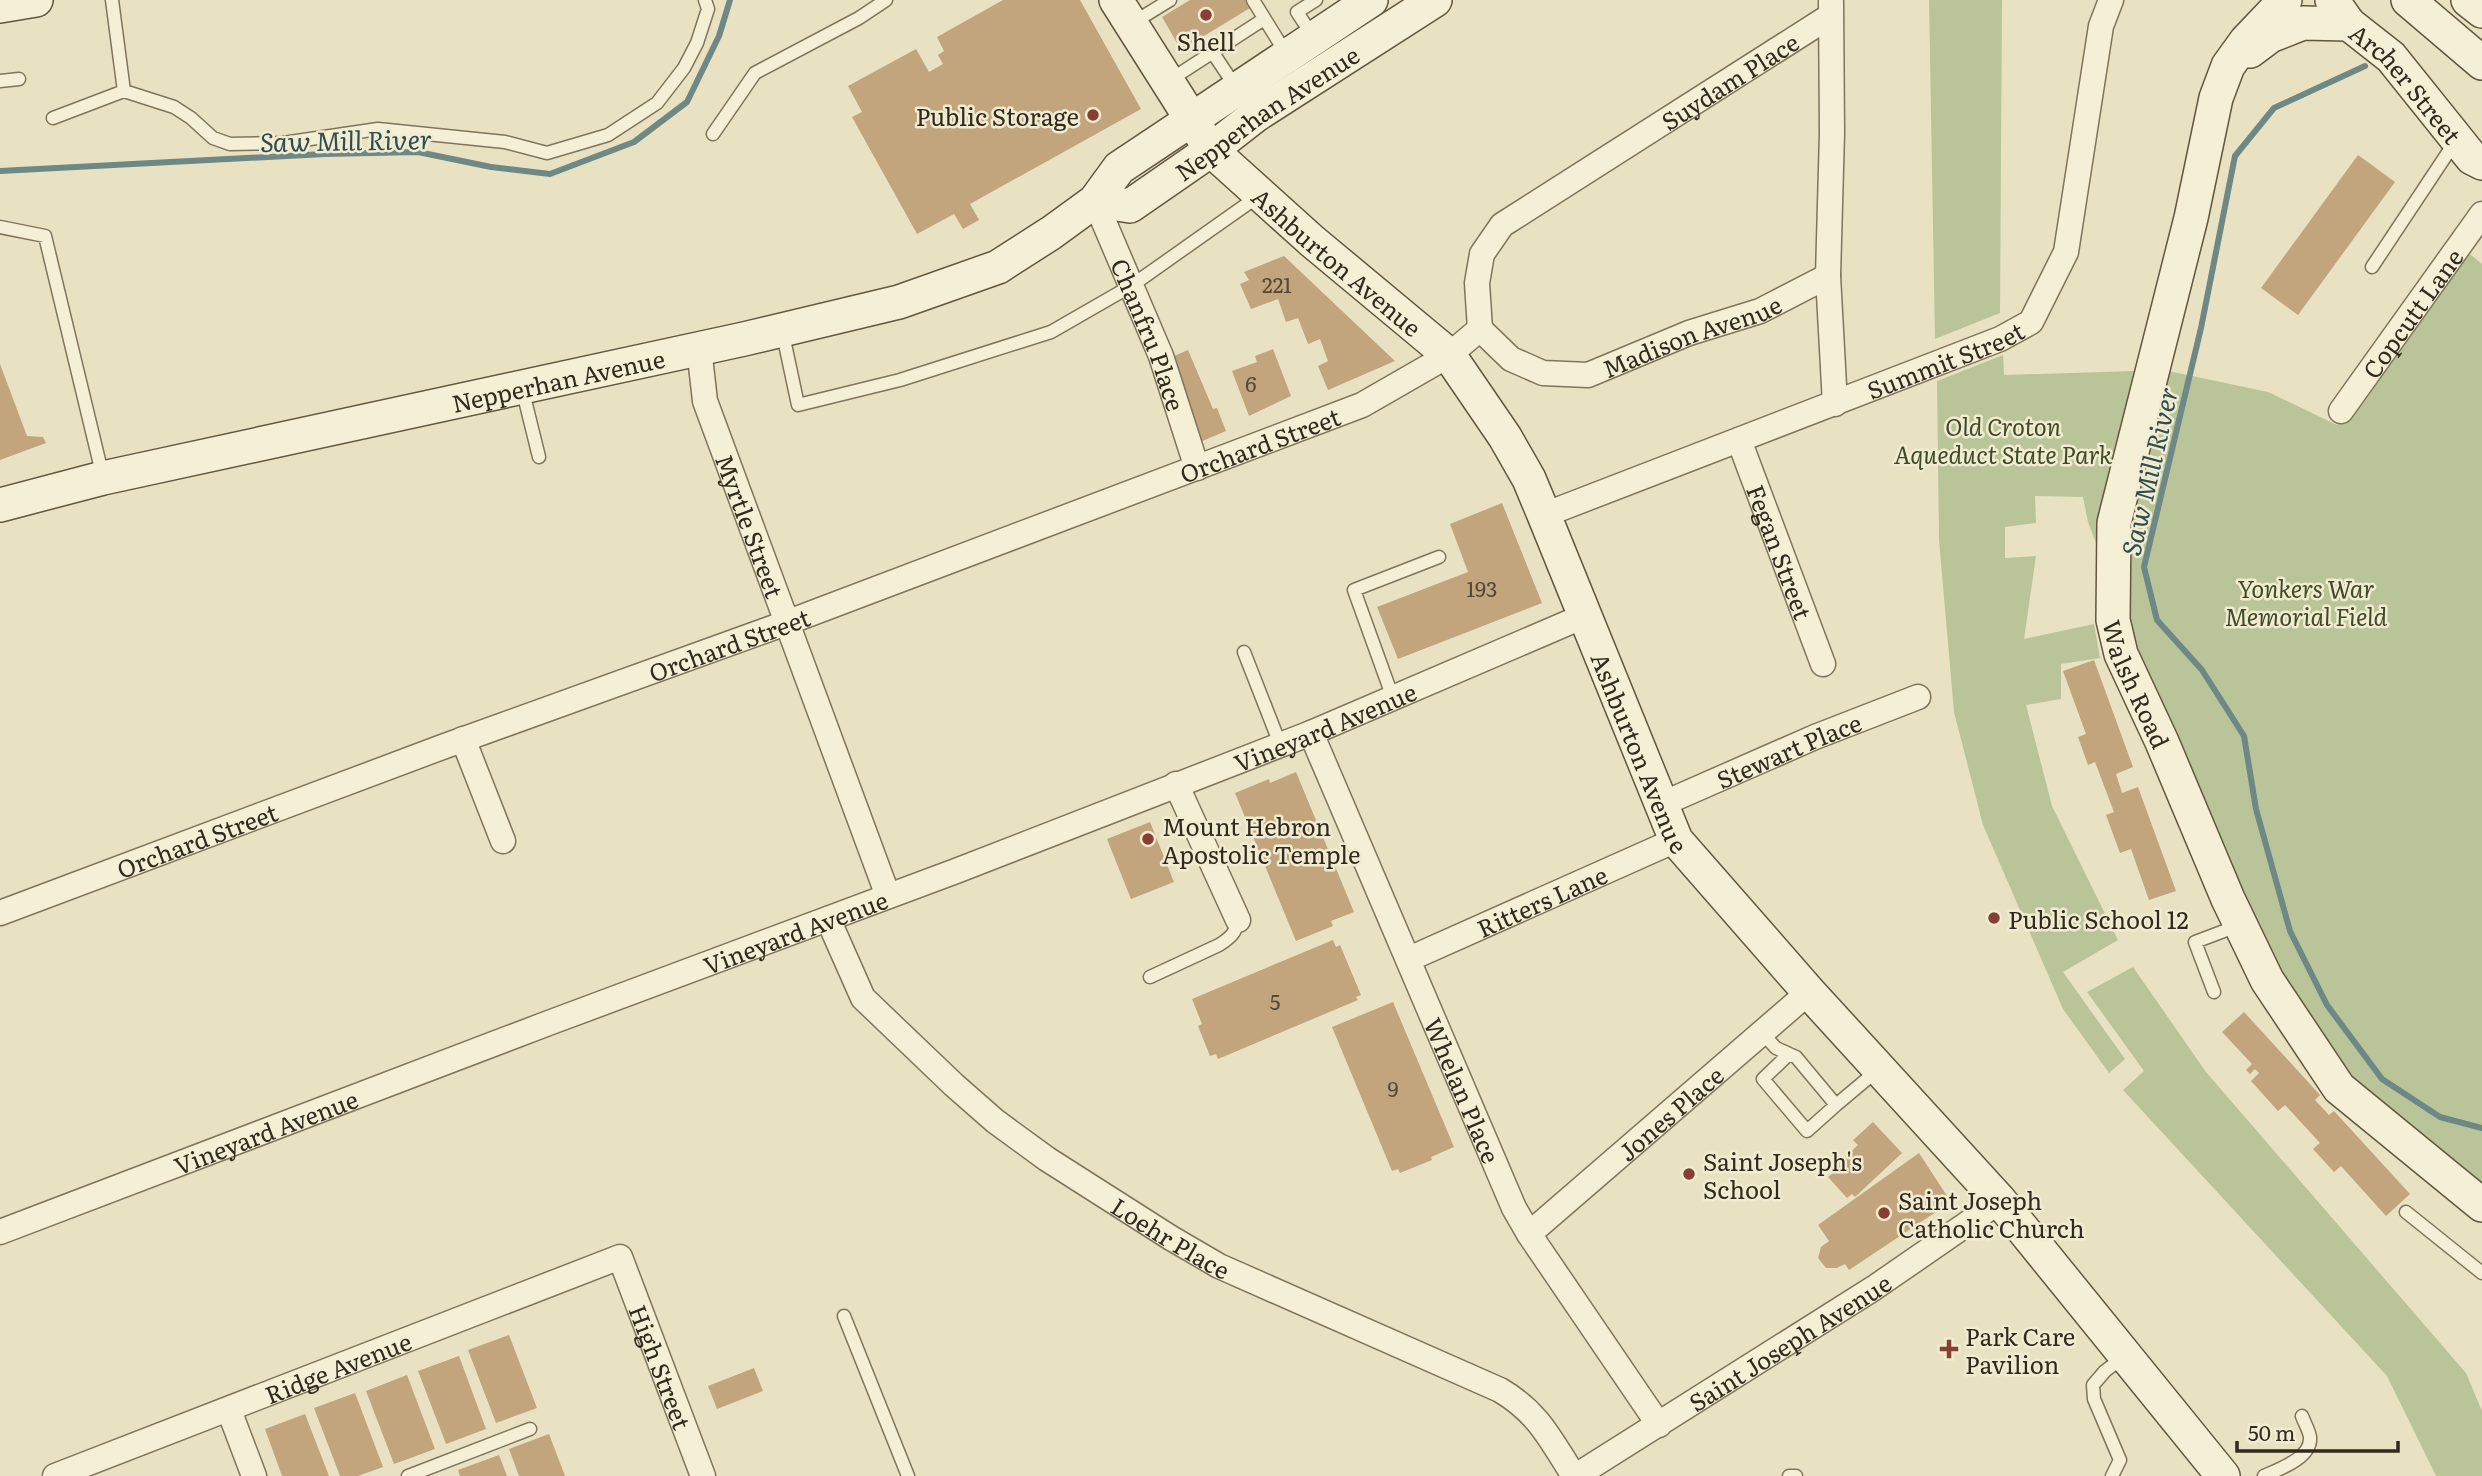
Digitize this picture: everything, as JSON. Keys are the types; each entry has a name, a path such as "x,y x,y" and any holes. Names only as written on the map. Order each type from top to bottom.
{"main road":[{"path":"0,6 36,0"},
{"name":"Nepperhan Avenue","path":"0,505 103,478 782,330 899,302 999,267 1095,201 1119,169 1371,0"},
{"name":"Nepperhan Avenue","path":"1095,201 1130,206 1256,115 1435,0"},
{"name":"Walsh Road","path":"2285,0 2246,41 2228,66 2216,98 2191,218 2114,523 2113,620 2121,654 2267,981 2339,1088 2482,1205"},
{"path":"2408,0 2482,63"},
{"path":"2468,0 2482,11"},
{"name":"Ashburton Avenue","path":"1123,12 1211,150 1312,241 1449,355 1505,437 1529,479 1676,840 2000,1201 2223,1476"},
{"path":"2228,66 2270,36 2341,12"},
{"name":"Archer Street","path":"2341,12 2391,57 2473,160"}],"street":[{"name":"Summit Street","path":"1544,515 2000,339 2031,322 2066,252 2101,26 2111,0"},
{"name":"Suydam Place","path":"1831,8 1832,133 1828,276 1835,404"},
{"name":"Suydam Place","path":"1480,329 1477,283 1482,254 1502,225 1831,8"},
{"name":"Chanfru Place","path":"1095,201 1161,356 1197,468"},
{"name":"Copcutt Lane","path":"2341,411 2482,214"},
{"name":"Madison Avenue","path":"1480,329 1511,359 1543,373 1588,375 1689,333 1760,311 1828,276"},
{"path":"1449,355 1480,329"},
{"name":"Myrtle Street","path":"699,348 705,401 888,896"},
{"name":"Orchard Street","path":"0,913 463,739 786,623 1362,405 1449,355"},
{"name":"Fegan Street","path":"1739,440 1823,664"},
{"name":"Vineyard Avenue","path":"0,1232 1311,733 1584,616"},
{"name":"Stewart Place","path":"1660,805 1815,737 1918,698"},
{"name":"Whelan Place","path":"1311,733 1514,1208 1659,1425"},
{"path":"463,739 503,841"},
{"path":"1176,784 1238,920"},
{"name":"Ritters Lane","path":"1409,959 1676,840"},
{"name":"Loehr Place","path":"828,919 863,998 908,1043 995,1121 1058,1166 1219,1266 1500,1390 1521,1402 1583,1474"},
{"name":"Jones Place","path":"1529,1234 1810,992"},
{"name":"Saint Joseph Avenue","path":"1583,1474 1874,1288 2000,1201"},
{"name":"Ridge Avenue","path":"55,1476 621,1257"},
{"name":"High Street","path":"621,1257 703,1476"},
{"path":"229,1410 254,1476"}],"lane":[{"path":"112,0 124,91"},
{"path":"53,118 124,91 174,107 213,138 230,145 276,143 378,129 505,142 547,153 608,135 657,103 684,68 697,43 708,9 705,0"},
{"path":"713,134 755,74 859,18 886,0"},
{"path":"1123,12 1170,0"},
{"path":"1253,0 1264,19 1301,47"},
{"path":"1301,47 1297,12 1315,0"},
{"path":"1167,82 1264,19"},
{"path":"1213,52 1237,89"},
{"path":"0,81 19,79"},
{"path":"2372,267 2473,160"},
{"path":"782,330 798,405 900,380 1051,332 1131,286 1261,195"},
{"path":"0,227 45,236 103,478"},
{"path":"522,388 540,457"},
{"path":"1393,698 1354,590 1438,557"},
{"path":"1244,652 1280,744"},
{"path":"1150,977 1229,939 1238,920"},
{"path":"2214,992 2195,942 2240,925"},
{"path":"1762,1033 1776,1048 1796,1058 1836,1105"},
{"path":"1789,1054 1763,1079 1807,1131 1880,1068"},
{"path":"2406,1212 2482,1273"},
{"path":"844,1316 908,1476"},
{"path":"2112,1476 2120,1460 2094,1399 2093,1385 2105,1371 2125,1356"},
{"path":"2264,1476 2302,1455 2309,1448 2310,1437 2302,1416"},
{"path":"408,1476 530,1429"},
{"path":"1789,1476 1796,1476"}],"green space":[{"name":"Old Croton Aqueduct State Park","path":"1929,0 2002,0 2000,313 1935,339"},
{"name":"Yonkers War Memorial Field","path":"2470,254 2482,264 2482,1193 2342,1084 2263,958 2168,731 2088,522 2083,497 2035,496 2036,523 2005,527 2005,558 2036,556 2024,639 2094,624 2100,658 2061,664 2061,699 2026,705 2052,806 2118,940 2063,972 2125,1059 2109,1073 2063,1009 1983,825 1954,712 1939,540 1937,381 2003,355 2004,375 2164,370 2268,392 2337,425"},
{"path":"2133,967 2206,1072 2466,1373 2482,1411 2482,1476 2436,1476 2387,1376 2123,1090 2144,1071 2087,992"}],"building":[{"path":"1003,0 1080,0 1141,109 970,204 979,220 963,229 954,214 917,234 852,117 862,112 848,86 916,49 929,72 943,64 938,55 944,51 937,37"},
{"path":"1190,0 1246,0 1250,8 1181,50 1162,17"},
{"path":"2358,155 2395,182 2298,315 2261,288"},
{"path":"1284,256 1395,361 1328,390 1318,366 1328,361 1320,339 1308,344 1298,318 1286,322 1278,299 1251,309 1240,284 1249,280 1244,272"},
{"path":"1273,349 1291,396 1249,416 1232,371 1257,362 1255,356"},
{"path":"1188,350 1213,409 1217,408 1226,431 1200,442 1167,359"},
{"path":"0,364 27,436 43,437 46,443 0,460"},
{"path":"1502,503 1542,603 1398,659 1377,607 1468,572 1450,524"},
{"path":"2094,660 2133,767 2116,774 2122,793 2138,787 2176,891 2149,900 2131,849 2120,853 2106,815 2114,812 2095,762 2088,765 2078,737 2086,734 2063,671"},
{"path":"1296,772 1354,912 1331,921 1333,926 1296,941 1235,793 1269,779 1270,783"},
{"path":"1150,822 1174,882 1131,899 1107,839"},
{"path":"1333,940 1336,947 1340,945 1361,995 1356,997 1358,1000 1218,1059 1216,1054 1210,1056 1198,1026 1202,1024 1192,999"},
{"path":"1393,1002 1454,1147 1431,1157 1432,1160 1400,1173 1398,1169 1392,1171 1332,1027"},
{"path":"2244,1012 2320,1095 2315,1100 2329,1115 2334,1111 2410,1194 2386,1216 2341,1166 2334,1172 2313,1149 2320,1143 2285,1105 2278,1111 2251,1081 2259,1073 2255,1069 2250,1074 2246,1070 2252,1064 2222,1032"},
{"path":"1873,1122 1902,1153 1855,1197 1852,1194 1847,1198 1828,1177 1833,1173 1831,1170 1858,1145 1853,1140"},
{"name":"Saint Joseph Catholic Church","path":"1919,1153 1951,1202 1849,1270 1845,1264 1837,1268 1826,1268 1818,1258 1821,1247 1829,1241 1818,1225"},
{"path":"509,1335 537,1408 496,1423 468,1350"},
{"path":"459,1356 486,1429 446,1444 418,1371"},
{"path":"754,1368 763,1391 717,1409 708,1386"},
{"path":"407,1375 435,1449 394,1464 366,1391"},
{"path":"355,1393 383,1467 358,1476 340,1476 314,1408"},
{"path":"305,1414 329,1476 282,1476 265,1429"},
{"path":"549,1434 565,1476 519,1476 509,1449"},
{"path":"499,1455 507,1476 460,1476 458,1470"}],"waterway":[{"name":"Saw Mill River","path":"0,171 325,154 418,152 491,167 550,174 634,142 687,102 719,36 730,0"},
{"name":"Saw Mill River","path":"2365,66 2274,108 2235,156 2201,328 2144,567 2157,620 2202,670 2244,736 2256,809 2290,931 2327,1005 2382,1079 2440,1117 2482,1128"}],"place":[{"name":"Shell","path":"1206,15"},
{"name":"Public Storage","path":"1093,115"},
{"name":"Mount Hebron Apostolic Temple","path":"1148,839"},
{"name":"Public School 12","path":"1994,918"},
{"name":"Saint Joseph's School","path":"1689,1174"},
{"name":"Saint Joseph Catholic Church","path":"1884,1213"},
{"name":"Park Care Pavilion","path":"1949,1349"}]}
